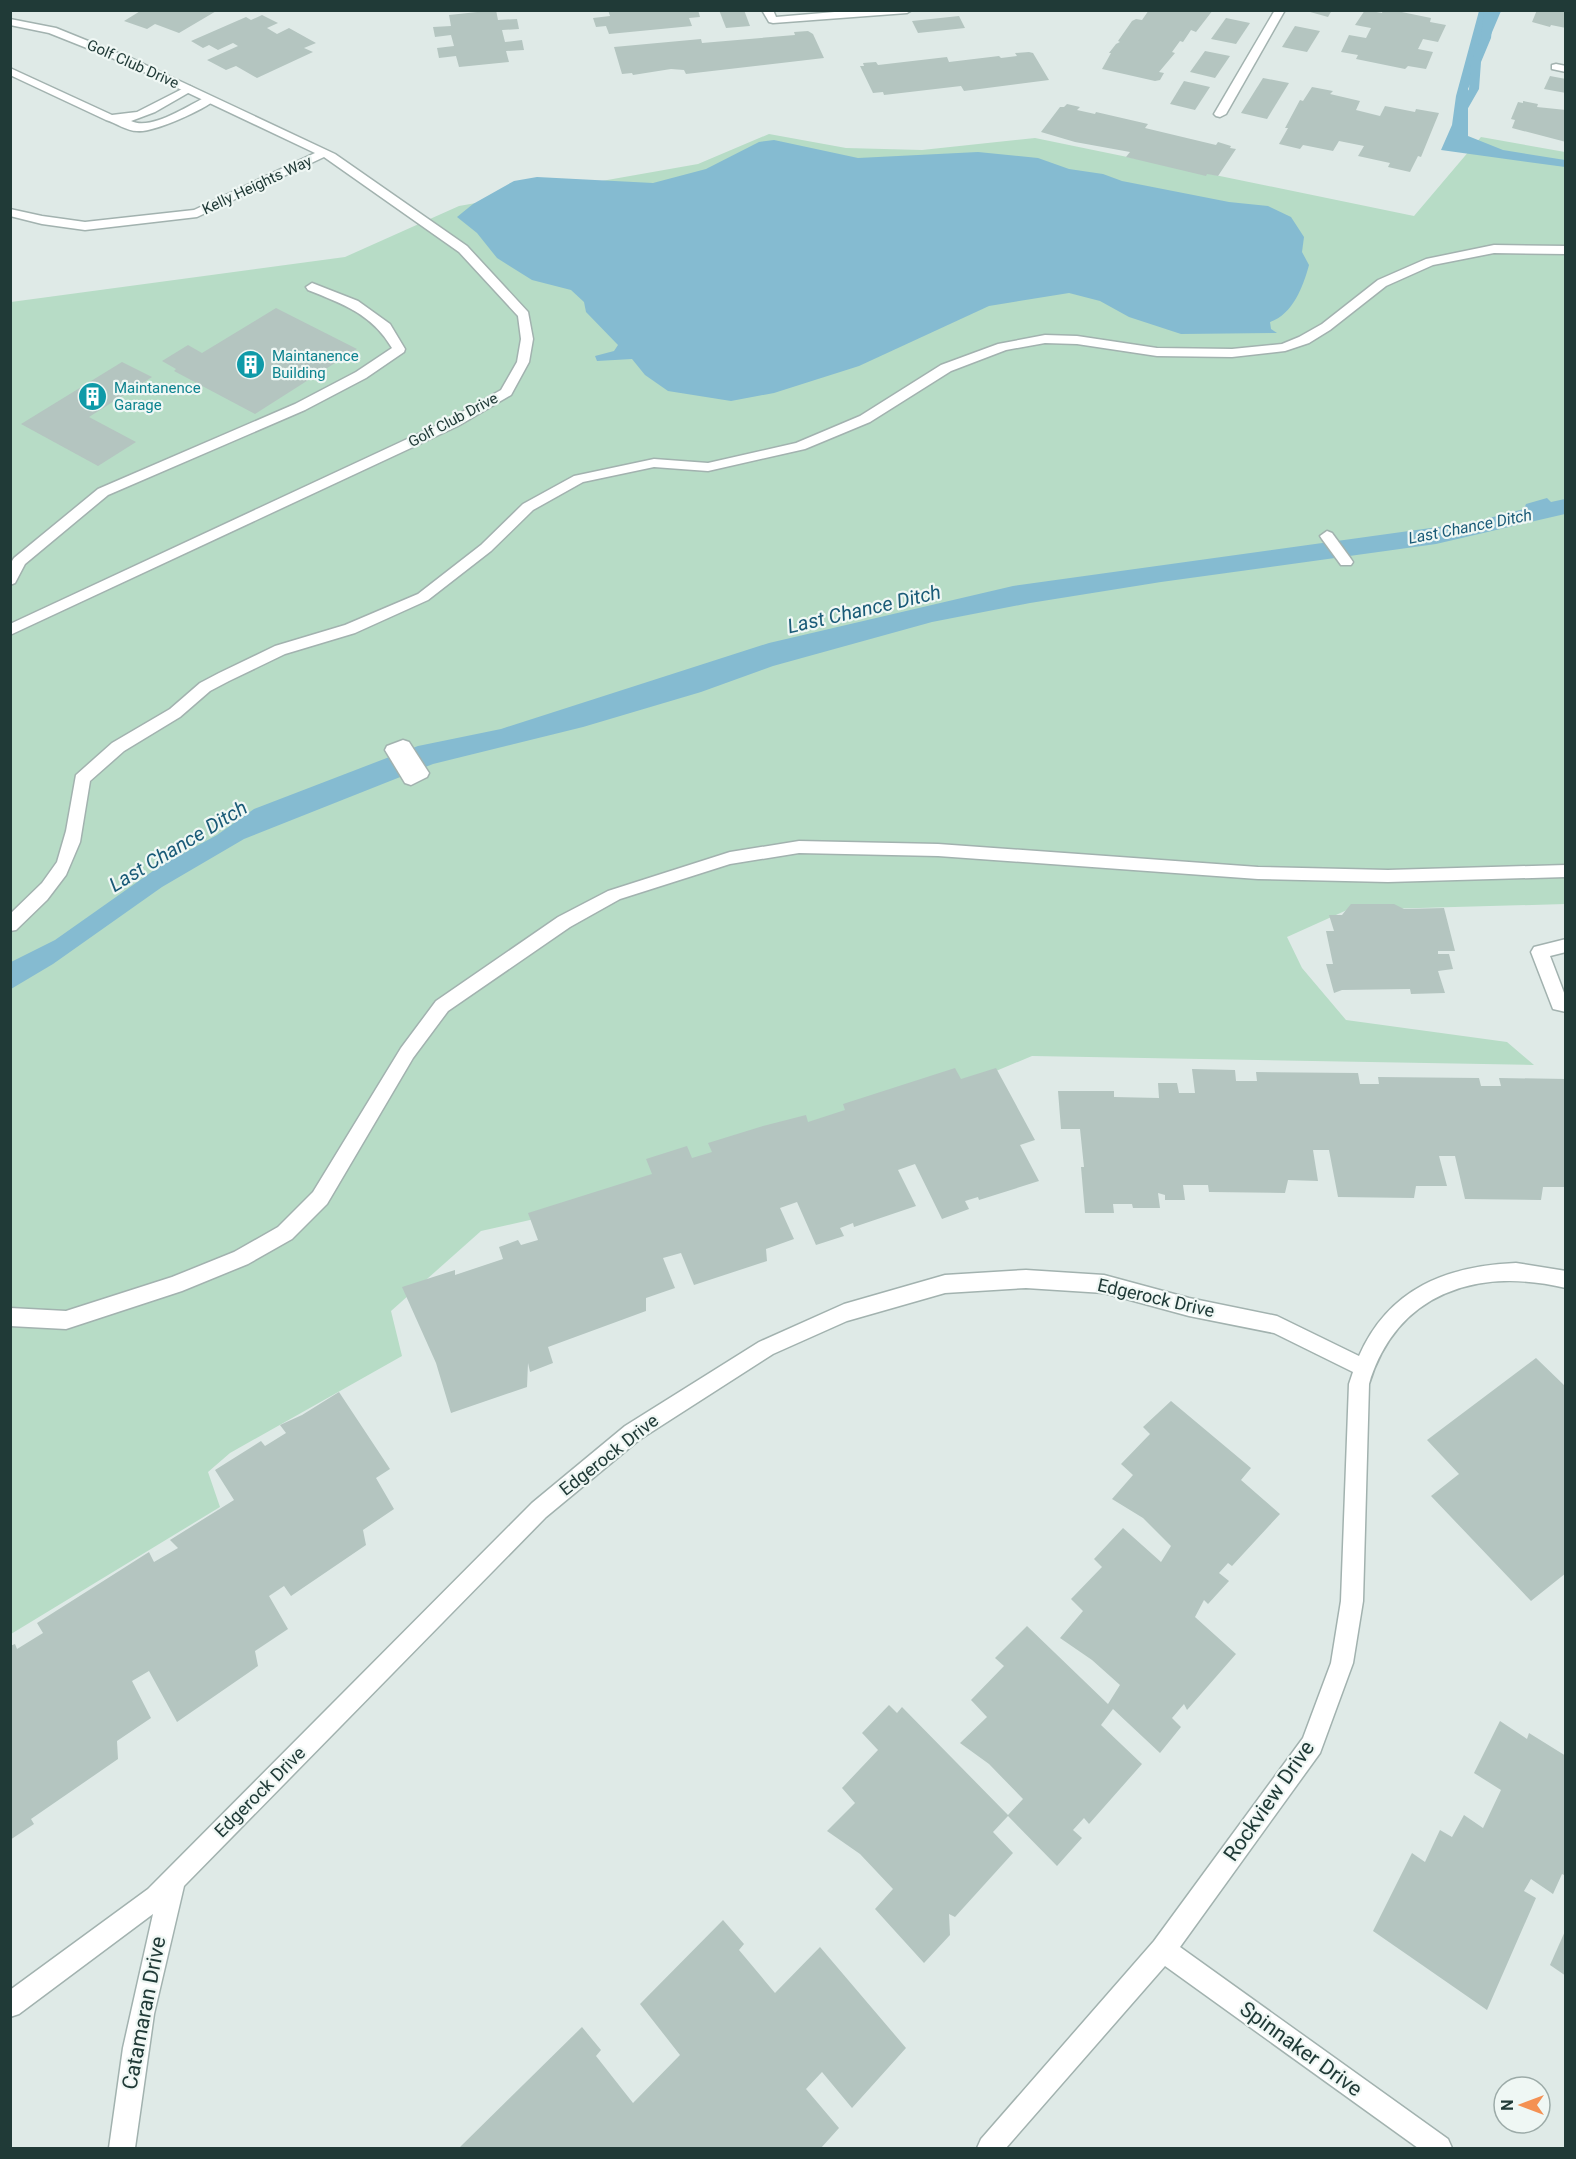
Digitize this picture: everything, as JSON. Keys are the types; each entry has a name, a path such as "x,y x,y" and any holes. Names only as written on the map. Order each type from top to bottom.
{"street":[{"path":"767,10 773,20 907,10"},
{"path":"1221,114 1280,10"},
{"name":"Golf Club Drive","path":"10,22 52,30 81,41 190,89 324,153 463,249 524,315 527,339 524,362 506,392 453,423 10,630"},
{"path":"10,71 137,128 154,126 210,99"},
{"path":"120,119 136,116 190,89"},
{"name":"Kelly Heights Way","path":"10,212 42,220 85,226 197,213 324,153"},
{"path":"10,925 52,883 65,862 74,834 82,779 118,747 175,713 205,687 224,677 280,650 351,629 423,597 486,548 528,507 579,479 654,463 708,467 800,446 865,419 946,368 1003,347 1045,339 1077,340 1157,352 1232,353 1285,347 1304,340 1326,327 1373,290 1405,272 1430,262 1494,249 1566,250"},
{"path":"10,580 19,561 103,492 300,406 361,375 399,349 386,327 354,304 312,287"},
{"path":"1327,536 1346,562"},
{"path":"10,1317 66,1320 175,1286 241,1257 285,1233 320,1198 401,1062 442,1006 564,922 614,895 730,858 799,847 938,850 1258,873 1388,876 1566,871"},
{"path":"1566,945 1540,952 1559,1004 1566,1005"},
{"name":"Rockview Drive","path":"990,2148 1163,1950 1312,1745 1342,1663 1353,1601 1359,1384 1381,1332 1412,1301 1452,1280 1499,1272 1551,1275 1566,1280"},
{"name":"Edgerock Drive","path":"10,2005 156,1897 539,1510 632,1433 766,1348 844,1313 945,1284 1026,1279 1104,1284 1189,1307 1277,1325 1364,1368"},
{"name":"Catamaran Drive","path":"122,2148 126,2104 155,1950 174,1880"},
{"name":"Spinnaker Drive","path":"1163,1950 1439,2148"}],"green space":[{"path":"769,134 846,148 922,150 1035,138 1414,216 1481,137 1565,152 1565,904 1347,910 1287,937 1302,968 1346,1020 1507,1042 1534,1065 1032,1056 941,1094 609,1202 481,1231 391,1311 402,1356 230,1453 208,1472 220,1507 11,1634 11,302 345,257 459,206 698,164"}],"water":[{"path":"1479,11 1501,11 1468,89 1468,136 1503,150 1565,160 1565,167 1441,150 1452,125 1456,96"},
{"path":"774,140 858,158 978,152 1038,158 1069,169 1103,174 1122,181 1229,202 1268,206 1291,217 1304,237 1302,252 1309,265 1296,299 1285,313 1270,322 1271,329 1277,333 1181,334 1129,317 1100,301 1069,293 989,306 859,366 774,393 731,401 668,391 645,375 632,359 597,361 595,356 614,351 618,345 586,312 584,302 571,290 532,280 497,258 477,233 457,217 473,204 514,181 537,177 653,183 706,169 759,142"},
{"path":"1547,498 1551,502 1565,499 1565,514 1436,544 1161,582 1030,603 932,622 773,666 701,692 583,727 433,764 244,839 162,887 53,964 11,989 11,962 55,940 160,866 217,835 254,809 418,746 501,729 769,643 1013,586 1474,522 1524,509 1526,504"}],"building":[{"path":"142,10 218,10 179,33 155,24 147,29 124,21"},
{"path":"496,10 498,20 517,19 519,29 502,30 505,42 522,40 524,50 506,51 509,62 459,67 456,56 439,58 437,48 454,46 451,35 435,37 433,27 451,26 449,15"},
{"path":"608,10 698,10 700,17 689,18 692,26 609,34 606,26 596,27 593,18 610,16"},
{"path":"719,10 744,10 750,26 726,28"},
{"path":"1149,10 1213,10 1196,32 1191,30 1183,42 1180,41 1172,52 1175,53 1159,72 1164,73 1160,80 1155,81 1102,69 1111,53 1109,53 1120,42 1118,41 1132,21 1142,20"},
{"path":"1303,10 1332,10 1328,17"},
{"path":"1365,10 1382,13 1383,10 1392,10 1431,18 1430,22 1446,25 1438,42 1423,39 1418,49 1433,52 1426,69 1408,66 1405,69 1356,59 1358,55 1341,52 1349,35 1366,38 1371,28 1355,25"},
{"path":"1537,10 1566,10 1566,28 1532,22"},
{"path":"262,15 278,23 267,28 277,34 289,28 316,43 304,48 313,52 257,78 236,66 226,70 207,60 238,46 233,43 218,50 209,45 203,48 191,41 246,17 251,20"},
{"path":"959,16 965,28 918,33 912,21"},
{"path":"1226,18 1250,23 1236,44 1211,39"},
{"path":"1295,26 1320,31 1307,52 1282,47"},
{"path":"808,31 813,34 824,58 686,74 684,70 671,69 633,75 632,73 622,74 614,47 701,39 702,43 795,35 794,32"},
{"path":"1205,51 1230,56 1215,78 1190,72"},
{"path":"1015,53 1033,53 1049,80 964,91 961,86 884,95 883,92 873,93 860,66 864,66 863,63 876,62 878,65 947,57 949,62 999,56 1001,58 1017,56"},
{"path":"1550,76 1566,79 1566,93 1544,89"},
{"path":"1263,78 1289,83 1267,119 1241,113"},
{"path":"1184,81 1210,87 1195,110 1170,104"},
{"path":"1312,87 1333,91 1330,94 1360,101 1356,110 1380,116 1385,106 1415,112 1416,109 1439,113 1421,157 1418,156 1410,172 1388,167 1390,163 1358,156 1364,146 1339,141 1333,151 1303,145 1300,149 1279,144 1300,100 1303,101"},
{"path":"1523,101 1538,104 1537,107 1566,110 1566,142 1512,128 1515,120 1511,119 1518,102 1523,103"},
{"path":"1067,104 1080,107 1077,110 1148,124 1145,128 1216,145 1218,142 1236,149 1218,176 1207,174 1206,176 1126,157 1130,152 1075,142 1041,132 1060,107"},
{"name":"Maintanence Building","path":"276,308 357,349 255,414 174,371 176,369 162,361 188,345 202,353"},
{"name":"Maintanence Garage","path":"122,362 152,377 89,417 136,442 98,466 21,424"},
{"path":"1351,904 1394,904 1404,909 1444,908 1455,951 1438,951 1438,954 1449,954 1453,969 1438,971 1445,993 1411,994 1410,989 1342,990 1334,993 1326,964 1333,964 1326,931 1334,931 1329,915 1342,915"},
{"path":"955,1068 961,1079 996,1068 1035,1140 1020,1145 1039,1181 979,1200 978,1197 965,1201 969,1209 942,1219 915,1164 898,1170 916,1206 854,1227 853,1223 840,1228 844,1236 816,1245 797,1202 780,1208 794,1239 766,1249 767,1261 694,1285 681,1253 663,1258 675,1288 646,1298 646,1311 548,1347 553,1363 530,1372 528,1363 527,1387 451,1413 436,1363 402,1287 455,1270 455,1275 503,1259 499,1247 518,1240 521,1245 538,1240 528,1213 652,1174 646,1159 687,1146 692,1158 712,1152 708,1143 806,1115 808,1122 845,1110 843,1104"},
{"path":"1192,1069 1235,1070 1236,1081 1257,1081 1256,1072 1358,1073 1360,1084 1379,1084 1378,1077 1479,1078 1481,1086 1501,1086 1499,1078 1566,1079 1566,1187 1543,1187 1541,1200 1465,1199 1455,1156 1439,1156 1447,1186 1416,1186 1414,1198 1338,1197 1329,1150 1313,1150 1318,1181 1288,1180 1285,1193 1209,1192 1208,1185 1183,1185 1185,1200 1165,1200 1165,1195 1158,1193 1160,1208 1133,1208 1132,1204 1113,1204 1114,1213 1085,1213 1080,1129 1061,1129 1058,1091 1114,1091 1114,1097 1159,1098 1158,1083 1177,1083 1179,1093 1195,1093"},
{"path":"1536,1358 1566,1387 1566,1573 1531,1601 1431,1496 1459,1474 1427,1440"},
{"path":"339,1392 390,1469 376,1478 394,1509 363,1530 366,1545 291,1596 284,1586 269,1596 288,1629 255,1651 258,1666 177,1722 149,1671 132,1681 151,1718 117,1741 118,1759 31,1819 34,1824 10,1840 10,1646 15,1644 17,1649 43,1633 37,1623 149,1552 154,1562 178,1548 170,1540 234,1500 215,1470 261,1441 265,1446 286,1433 280,1425 302,1415"},
{"path":"1171,1401 1251,1468 1241,1480 1280,1514 1232,1566 1228,1563 1219,1573 1229,1581 1208,1604 1204,1600 1195,1617 1236,1654 1187,1710 1184,1704 1172,1718 1181,1727 1160,1753 1113,1709 1101,1725 1142,1764 1089,1824 1084,1818 1073,1830 1082,1838 1057,1866 1008,1816 993,1832 1013,1853 955,1917 949,1914 950,1935 924,1963 875,1909 893,1889 860,1854 827,1831 855,1803 842,1788 878,1750 862,1733 889,1705 897,1713 902,1707 1008,1815 1023,1799 989,1764 960,1743 987,1717 971,1700 1004,1666 995,1658 1027,1626 1108,1704 1120,1685 1092,1660 1060,1638 1083,1611 1071,1599 1102,1567 1094,1559 1123,1528 1161,1562 1171,1546 1143,1518 1112,1499 1133,1475 1121,1464 1150,1434 1143,1427"},
{"path":"1500,1721 1527,1739 1529,1733 1566,1756 1566,1876 1562,1874 1553,1894 1531,1879 1524,1891 1536,1898 1487,2010 1373,1931 1412,1853 1425,1862 1440,1830 1452,1837 1464,1815 1483,1828 1501,1790 1474,1773"},
{"path":"723,1920 744,1944 739,1950 775,1993 820,1947 906,2048 852,2108 822,2072 806,2089 839,2128 821,2148 459,2148 582,2027 601,2050 596,2056 633,2103 680,2055 640,2004"},
{"path":"1566,1929 1566,1976 1550,1965"}],"waterway":[{"name":"Last Chance Ditch","path":"1461,118 1462,110 1474,89 1476,62 1486,38 1489,10"}],"place":[{"name":"Maintanence Building","path":"251,365"},
{"name":"Maintanence Garage","path":"93,397"}]}
